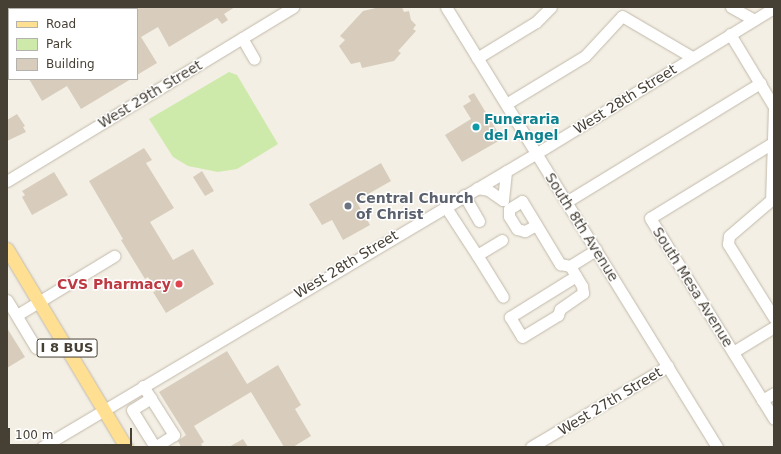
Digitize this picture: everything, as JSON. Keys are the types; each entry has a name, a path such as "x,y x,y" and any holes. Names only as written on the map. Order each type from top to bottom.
{"main road":[{"name":"I 8 BUS","path":"7,249 126,447"}],"street":[{"name":"West 29th Street","path":"7,180 293,7"},
{"name":"South 8th Avenue","path":"446,7 717,447"},
{"path":"478,58 536,22 551,7"},
{"path":"731,7 754,20"},
{"name":"West 28th Street","path":"42,447 506,171 774,8"},
{"path":"506,104 585,56 622,16 692,57"},
{"path":"730,34 774,107 772,200 729,236 728,244 774,318"},
{"path":"242,38 254,59"},
{"path":"566,202 760,83"},
{"name":"South Mesa Avenue","path":"773,142 650,218 774,420"},
{"path":"506,171 506,204 509,216 516,230 525,231 536,225"},
{"path":"477,188 488,190 506,204 522,201 560,264 570,266 596,250"},
{"path":"464,195 479,221"},
{"path":"445,206 503,297"},
{"path":"477,254 502,240"},
{"path":"17,315 114,256"},
{"path":"570,266 576,276 582,286 583,293 560,309 558,315 522,337 510,317 576,276"},
{"path":"7,300 36,348"},
{"path":"733,352 774,327"},
{"name":"West 27th Street","path":"531,447 668,366"},
{"path":"143,386 151,398 174,436 155,447 132,410 151,398"},
{"path":"762,400 774,393"}],"green space":[{"path":"229,72 237,75 278,144 237,169 218,172 188,166 173,157 149,119"}],"building":[{"path":"141,7 235,7 224,14 228,20 222,24 217,18 169,47 158,27 141,37 157,63 138,74 138,8"},
{"path":"380,7 402,7 404,12 409,11 411,20 416,25 413,29 416,31 398,51 401,53 394,61 362,68 360,62 351,64 339,46 345,40 340,36 363,11"},
{"path":"30,80 129,80 81,109 67,86 42,101"},
{"name":"Funeraria del Angel","path":"474,93 502,139 462,162 445,135 471,119 463,106 471,101 468,96"},
{"path":"17,114 25,126 23,127 26,132 7,141 7,120"},
{"path":"144,148 152,160 146,163 174,208 150,222 173,260 193,249 214,284 166,313 153,292 156,291 148,277 145,279 121,240 123,239 89,181"},
{"path":"381,163 391,181 356,201 370,225 343,240 332,220 322,225 309,204"},
{"path":"202,171 214,191 205,196 193,177"},
{"path":"54,172 68,195 32,215 22,197 25,195 22,191"},
{"path":"7,328 25,357 7,368"},
{"path":"227,351 247,384 278,365 301,405 295,409 311,436 293,447 284,447 251,392 194,426 204,442 201,444 203,447 181,447 178,441 186,435 159,392"},
{"path":"243,439 248,447 229,447"}],"place":[{"name":"Funeraria del Angel","path":"476,127"},
{"name":"Central Church of Christ","path":"348,206"},
{"name":"CVS Pharmacy","path":"179,284"}]}
